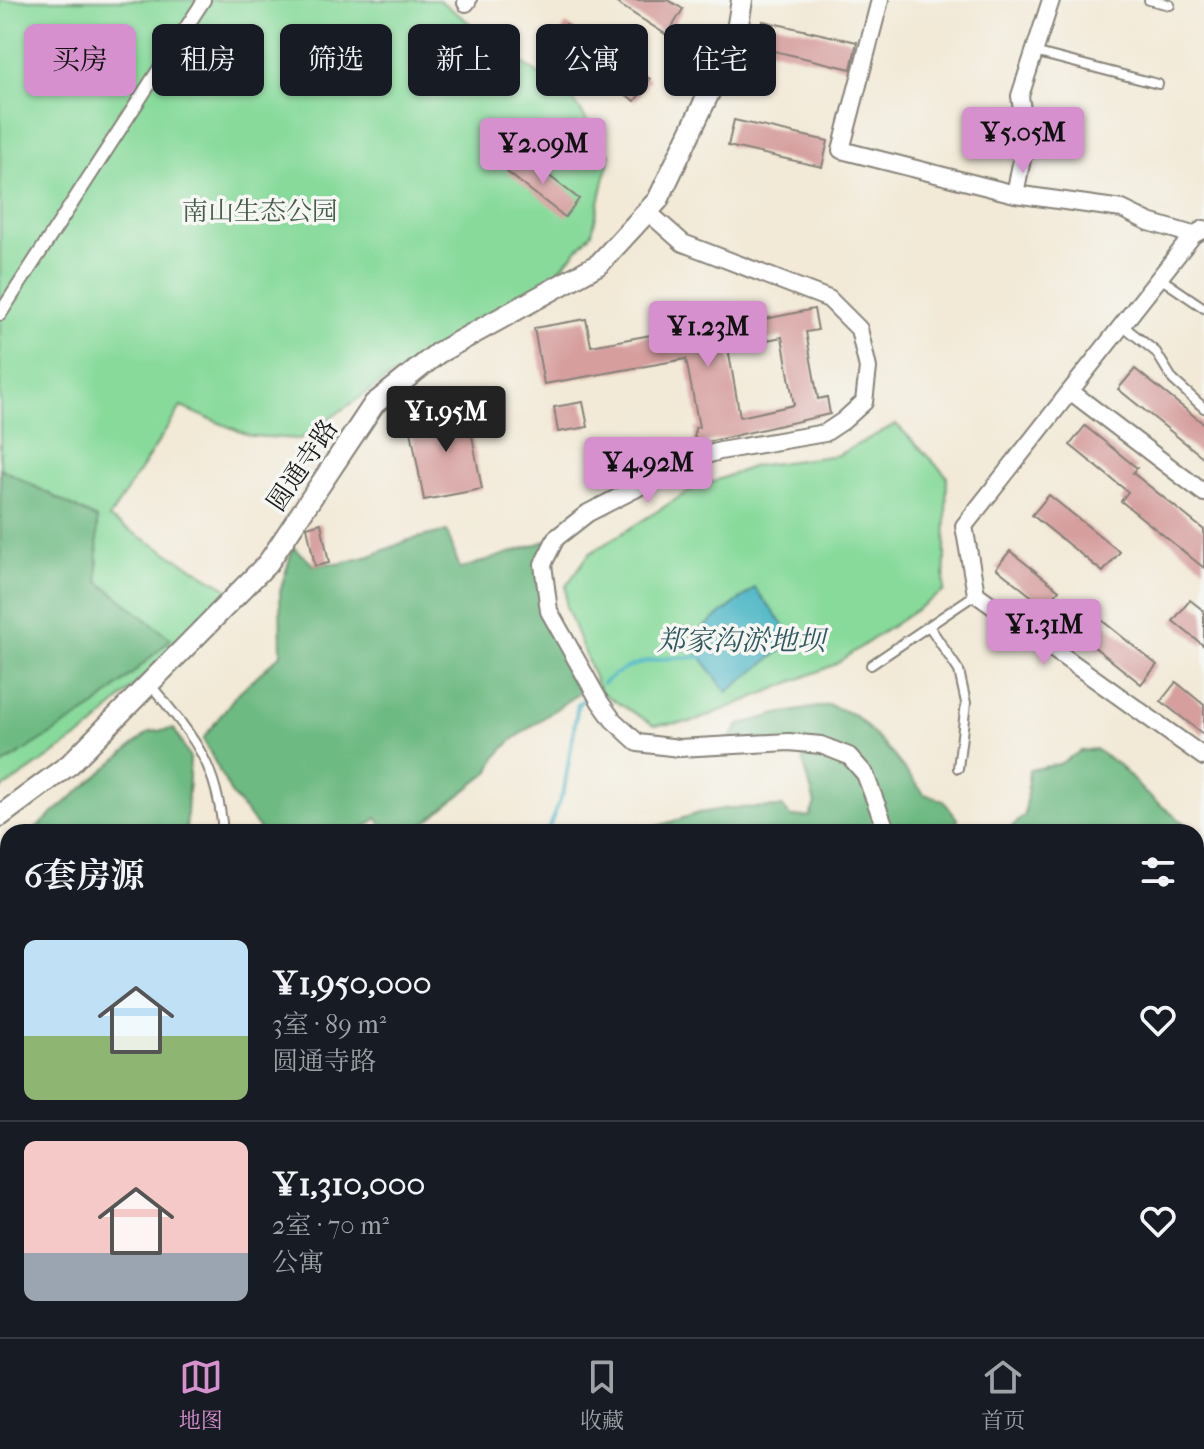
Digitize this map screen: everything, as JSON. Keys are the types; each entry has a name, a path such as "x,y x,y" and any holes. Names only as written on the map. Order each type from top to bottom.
{"street":[{"path":"0,314 204,0"},
{"name":"圆通寺路","path":"0,816 70,764 268,563 374,404 438,353 599,264 648,212 658,200 736,36 742,0"},
{"path":"880,0 841,150 1015,194 1122,209 1149,222 1199,232 964,526 976,594 1204,757"},
{"path":"1015,194 1026,139 1020,96 1051,0"},
{"path":"648,212 683,243 829,299 859,329 868,368 864,402 825,433 720,451 676,464 588,513 556,538 543,564 549,611 600,702 613,720 638,743 679,748 789,742 821,745 849,756 865,774 884,824"},
{"path":"1070,391 1204,493"}],"lane":[{"path":"1149,0 1170,5"},
{"path":"1034,52 1158,84"},
{"path":"1160,278 1204,308"},
{"path":"1122,325 1156,352 1173,380 1204,408"},
{"path":"871,665 976,594"},
{"path":"929,626 959,671 966,703 958,768"},
{"path":"150,684 187,729 207,761 220,797 222,824"}],"green space":[{"name":"南山生态公园","path":"0,0 439,0 471,24 408,24 408,96 520,96 520,61 536,73 536,96 567,96 574,101 610,155 592,233 544,287 388,378 300,439 251,436 181,407 109,518 230,590 92,728 0,790"},
{"path":"896,424 947,476 944,591 834,665 693,722 654,725 600,692 566,606 566,586 589,554 691,490 754,466 838,455"},
{"path":"0,468 97,519 98,581 171,639 96,706 0,766"},
{"path":"447,531 460,569 556,538 543,564 549,611 590,685 511,741 496,757 490,771 423,824 381,824 377,818 370,824 256,824 232,795 203,739 236,695 281,654 280,592 293,547 315,566 370,556 409,540"},
{"path":"829,705 855,715 889,750 924,794 943,800 958,820 955,824 884,824 865,774 821,745 726,744 739,725"},
{"path":"174,729 190,758 186,824 40,824 149,732"},
{"path":"1095,749 1119,765 1144,792 1185,824 1015,824 1025,815 1029,770 1059,764 1081,751"},
{"path":"829,756 850,769 870,797 881,824 664,824 729,808 783,807 791,817 810,816 815,804 802,757"}],"water":[{"name":"郑家沟淤地坝","path":"755,588 795,640 727,692 687,640"}],"building":[{"path":"612,0 668,0 683,9 674,24 664,24 664,33"},
{"path":"763,21 857,42 851,69 776,51 776,24 762,24"},
{"path":"734,120 828,141 822,167 728,146"},
{"path":"521,154 579,199 565,217 507,172"},
{"path":"814,309 818,330 806,332 818,399 827,397 830,414 694,445 695,428 699,427 686,359 544,384 534,328 586,319 591,346 700,326 701,332","holes":["782,337 794,405 740,417 728,348"]},
{"path":"1135,369 1204,424 1204,458 1118,389"},
{"path":"583,402 588,427 558,432 554,407"},
{"path":"467,409 482,489 424,500 409,420"},
{"path":"1085,426 1137,468 1133,473 1204,530 1204,568 1121,501 1128,492 1070,445"},
{"path":"1049,495 1120,552 1103,572 1032,515"},
{"path":"321,523 329,563 315,566 307,527"},
{"path":"1010,551 1059,590 1045,607 996,568"},
{"path":"1190,600 1204,611 1204,646 1173,621"},
{"path":"1079,602 1157,665 1141,684 1063,622"},
{"path":"1176,682 1204,705 1204,735 1161,701"}],"waterway":[{"path":"603,683 637,664 700,657"},
{"path":"550,824 564,790 578,704 584,699"}]}
